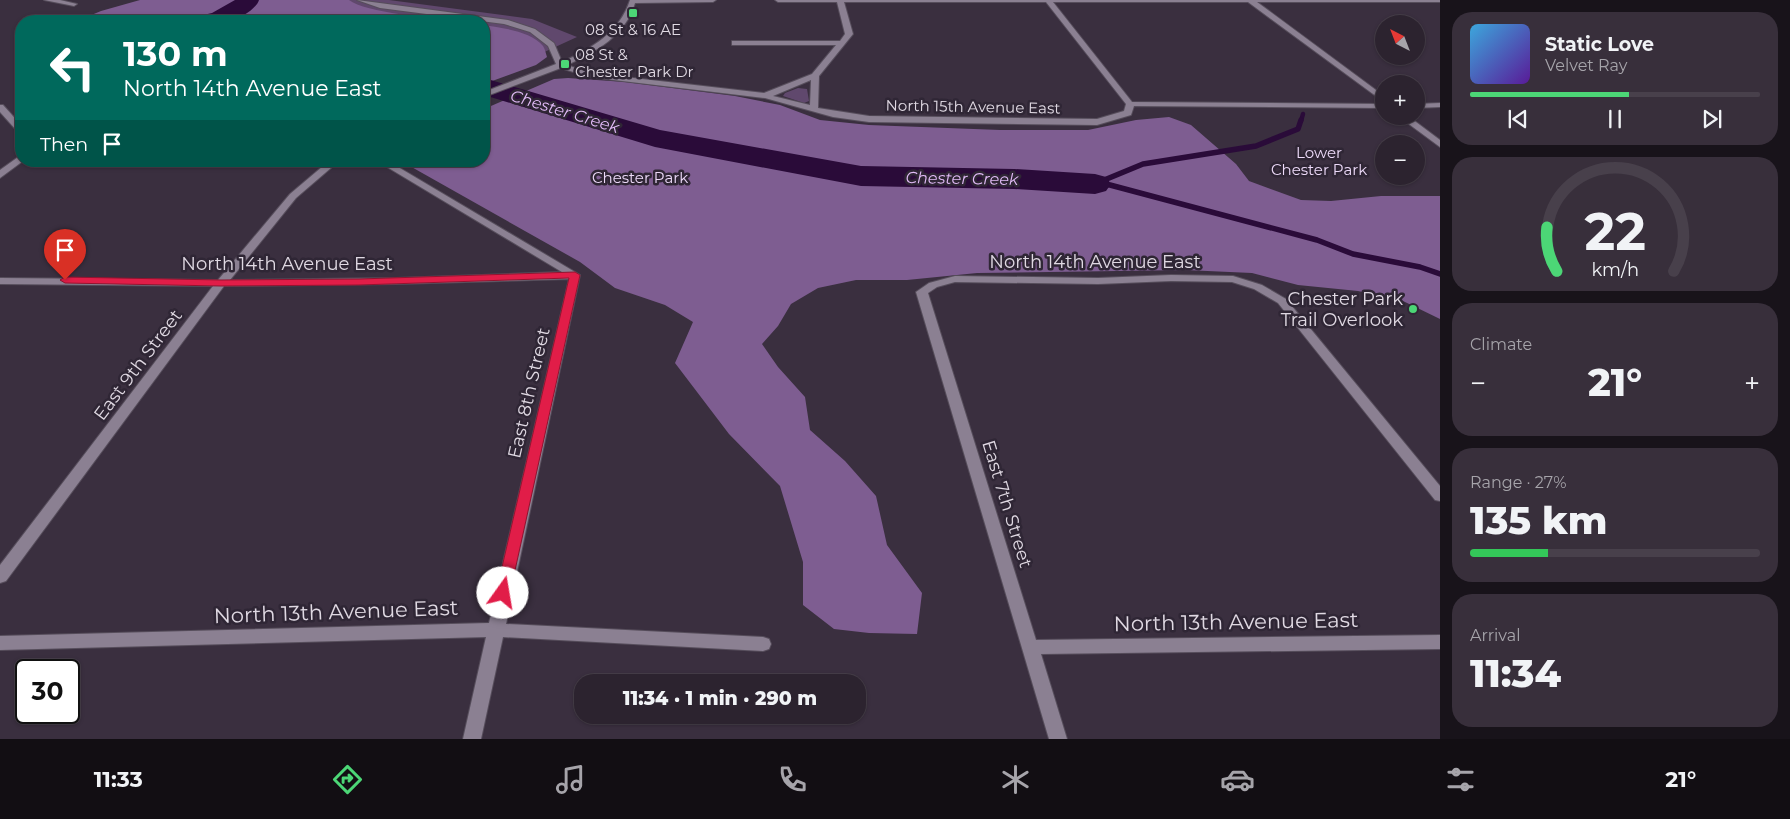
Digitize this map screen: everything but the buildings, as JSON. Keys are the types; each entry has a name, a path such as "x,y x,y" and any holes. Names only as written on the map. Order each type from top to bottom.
{"street":[{"path":"47,0 74,4"},
{"path":"360,0 389,8 459,15"},
{"path":"490,93 560,65 593,48 618,29 628,15 633,0 713,0"},
{"path":"778,0 1440,0"},
{"path":"765,96 815,76 842,43 849,34 840,0"},
{"path":"1048,0 1130,104 1375,106"},
{"path":"1250,0 1375,93"},
{"path":"490,18 499,19 542,35 559,55 560,65"},
{"path":"736,43 842,43"},
{"name":"North 15th Avenue East","path":"560,65 589,75 765,96 849,118 1097,122 1128,112 1130,104"},
{"path":"814,109 815,76"},
{"path":"1425,106 1440,105"},
{"path":"2,111 15,124"},
{"path":"1414,125 1440,144"},
{"path":"0,175 15,163"},
{"name":"East 9th Street","path":"0,578 221,283 293,196 328,167"},
{"path":"391,167 575,275"},
{"name":"North 14th Avenue East","path":"0,281 221,283 396,281 575,275"},
{"name":"East 8th Street","path":"472,739 575,275"},
{"name":"North 14th Avenue East","path":"933,285 955,279 1098,281 1171,278 1233,279 1258,288 1282,301 1440,496"},
{"name":"East 7th Street","path":"933,285 922,292 1032,647 1058,739"},
{"name":"North 13th Avenue East","path":"0,643 495,630 763,644"},
{"name":"North 13th Avenue East","path":"1032,647 1440,642"}],"shaded area":[{"path":"147,0 389,0 532,19 577,37 527,60 490,73 490,15 116,15"},
{"path":"798,88 807,89 809,101 804,103 783,96 785,93"}],"green space":[{"path":"140,0 349,0 357,5 384,12 409,15 91,15"},
{"path":"490,26 516,31 538,41 543,46 547,57 536,65 490,82"},
{"name":"Chester Park","path":"568,78 625,82 735,96 780,105 820,120 869,125 1000,130 1088,130 1136,120 1169,117 1191,125 1236,164 1249,181 1301,200 1331,201 1381,196 1440,196 1440,319 1403,301 1358,291 1298,285 1252,273 1185,270 977,273 907,280 856,280 818,288 791,304 778,326 762,344 778,367 805,397 810,430 845,461 876,496 887,545 922,593 917,634 869,633 834,629 803,605 803,562 780,486 729,434 675,363 693,322 665,305 615,288 580,262 412,167 490,167 490,106 554,79"}],"waterway":[{"name":"Chester Creek","path":"225,15 248,2 248,0"},
{"name":"Chester Creek","path":"490,88 655,138 861,176 1014,179 1095,184"},
{"path":"1301,121 1303,114"},
{"path":"1097,183 1143,164 1256,146 1298,129 1301,120"},
{"name":"Chester Creek","path":"1095,184 1110,185 1317,240 1353,254 1420,267 1440,274"}],"place":[{"name":"08 St & 16 AE","path":"633,13"},
{"name":"08 St & Chester Park Dr","path":"565,64"},
{"name":"Chester Park Trail Overlook","path":"1413,309"}],"route":[{"path":"65,280 221,283 359,282 575,275 503,593"}],"park label":[{"name":"Lower Chester Park","path":"1319,162"}]}
